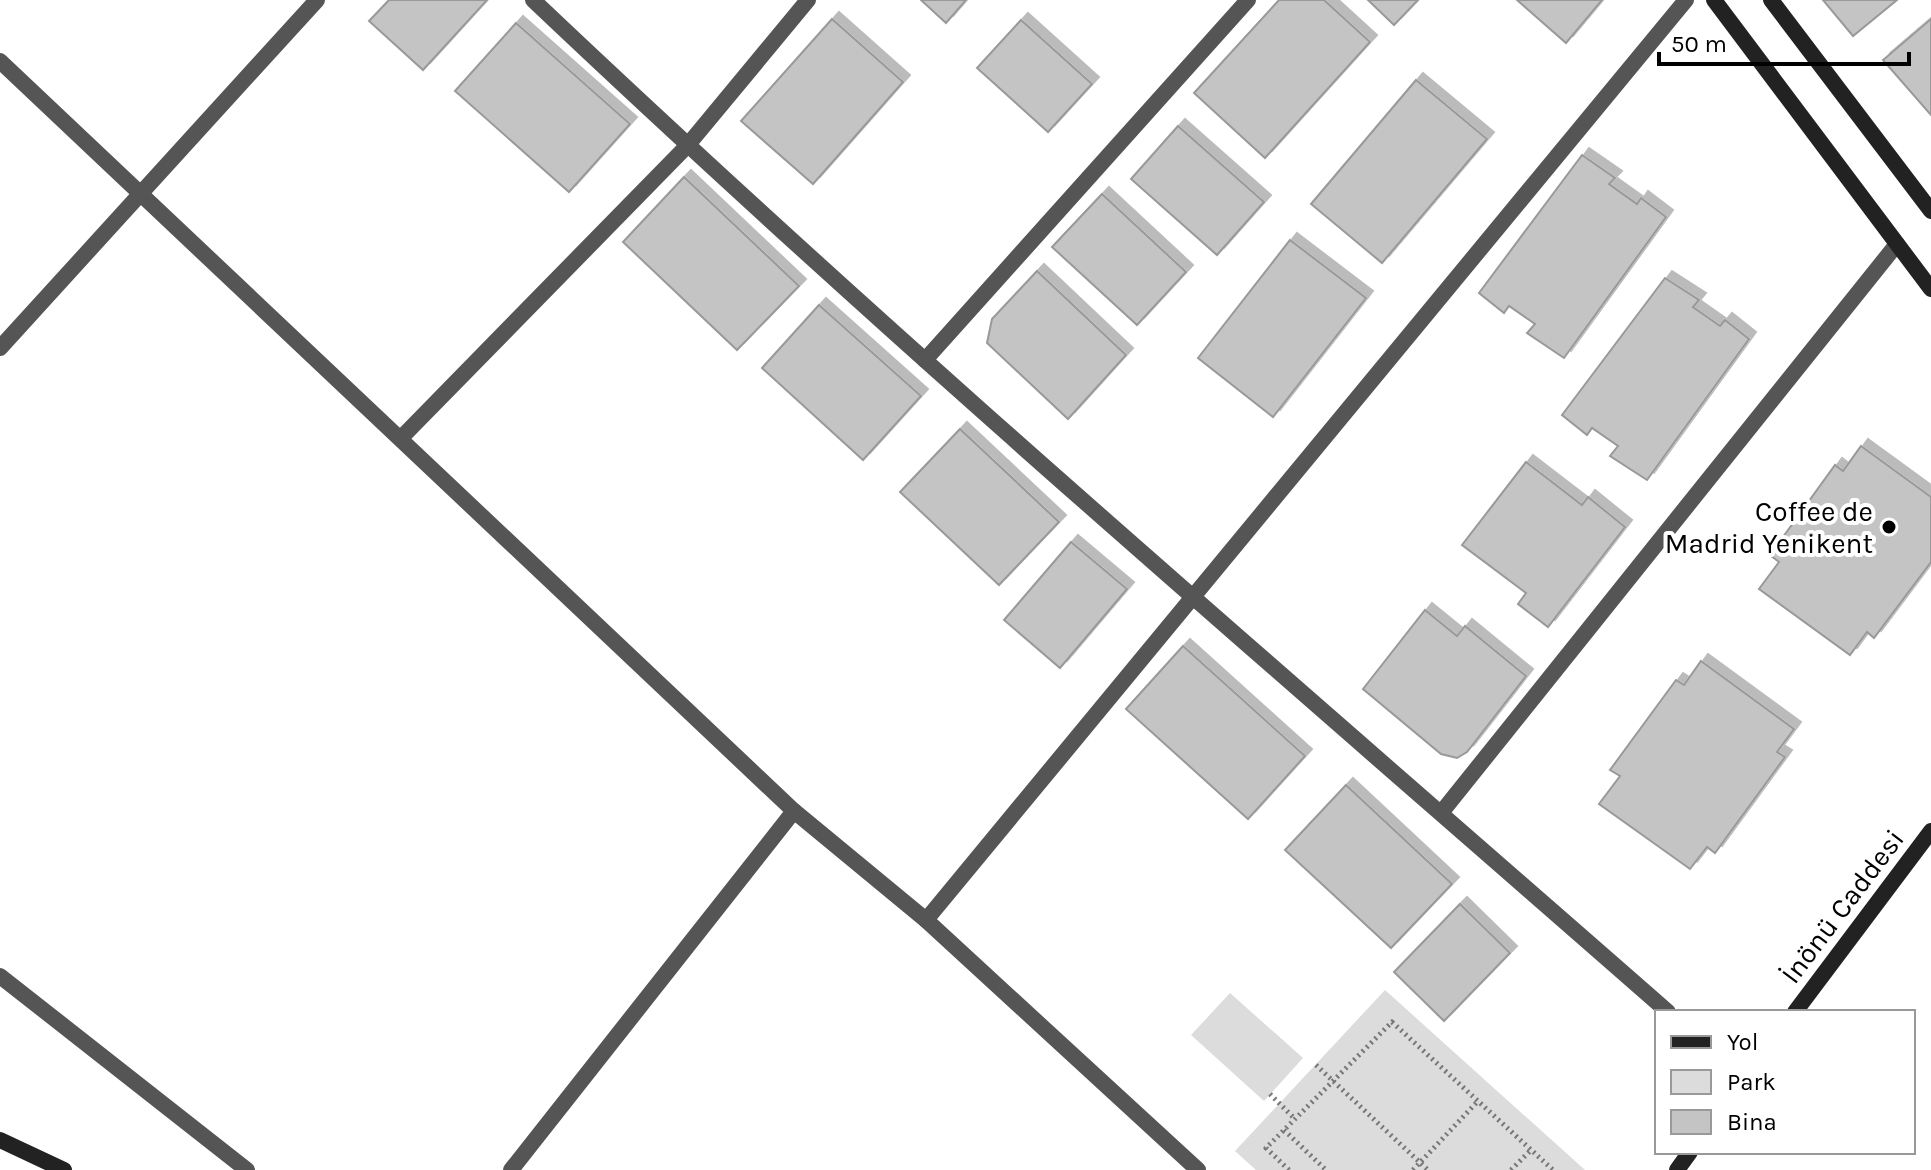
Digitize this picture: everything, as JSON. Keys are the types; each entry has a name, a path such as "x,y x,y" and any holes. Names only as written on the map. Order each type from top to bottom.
{"main road":[{"path":"1714,0 1931,289"},
{"path":"1771,0 1931,211"},
{"name":"İnönü Caddesi","path":"1797,1010 1931,831"},
{"path":"0,1140 64,1170"}],"street":[{"path":"0,348 317,0"},
{"path":"533,0 687,146 925,360 1666,1010"},
{"path":"402,437 687,146 808,0"},
{"path":"925,360 1248,0"},
{"path":"926,920 1686,0"},
{"path":"0,61 402,437 794,811 926,920 1198,1170"},
{"path":"1441,813 1897,244"},
{"path":"511,1170 794,811"},
{"path":"0,976 247,1170"}],"path":[{"path":"1289,1170 1266,1148 1392,1022 1553,1170"},
{"path":"1316,1065 1428,1170"},
{"path":"1270,1094 1295,1119"},
{"path":"1413,1170 1478,1101"},
{"path":"1284,1130 1326,1170"},
{"path":"1511,1170 1531,1150"}],"green space":[{"path":"1385,990 1585,1170 1256,1170 1235,1151"},
{"path":"1230,993 1303,1058 1264,1101 1191,1035"}],"building":[{"path":"389,0 487,0 423,70 369,21"},
{"path":"921,0 966,0 946,23"},
{"path":"1279,0 1324,0 1370,42 1265,158 1194,93"},
{"path":"1368,0 1418,0 1394,25"},
{"path":"1517,0 1602,0 1566,43"},
{"path":"1823,0 1897,0 1853,36"},
{"path":"832,19 903,82 813,184 741,121"},
{"path":"1931,19 1931,115 1883,60"},
{"path":"1021,20 1092,84 1048,132 977,68"},
{"path":"516,23 630,124 569,192 455,91"},
{"path":"1416,80 1487,139 1382,263 1311,204"},
{"path":"1178,126 1264,202 1217,255 1131,179"},
{"path":"1582,155 1615,178 1609,184 1637,204 1641,198 1666,217 1564,358 1527,333 1535,324 1509,306 1504,313 1479,293"},
{"path":"684,177 799,286 737,350 623,242"},
{"path":"1102,194 1186,272 1137,325 1052,247"},
{"path":"1290,240 1366,298 1273,417 1198,358"},
{"path":"1037,271 1126,355 1068,419 987,343 992,319"},
{"path":"1665,278 1699,300 1693,307 1720,326 1725,320 1749,339 1647,480 1610,456 1618,446 1592,428 1587,435 1562,415"},
{"path":"819,305 921,396 863,460 762,368"},
{"path":"960,429 1059,522 999,585 900,492"},
{"path":"1861,446 1931,497 1931,562 1874,638 1867,632 1850,655 1759,589 1779,562 1770,555 1835,465 1843,471"},
{"path":"1526,462 1582,505 1588,497 1625,527 1548,627 1518,604 1526,593 1462,545"},
{"path":"1071,542 1127,589 1060,668 1004,620"},
{"path":"1425,610 1457,636 1465,626 1526,676 1467,752 1457,758 1441,754 1363,689"},
{"path":"1183,646 1305,756 1248,819 1126,709"},
{"path":"1701,661 1794,729 1777,752 1785,757 1715,853 1707,847 1690,869 1599,804 1620,776 1610,770 1676,680 1684,685"},
{"path":"1346,785 1452,884 1391,948 1285,850"},
{"path":"1460,904 1510,953 1444,1021 1394,972"}],"place":[{"name":"Coffee de Madrid Yenikent","path":"1889,527"}]}
